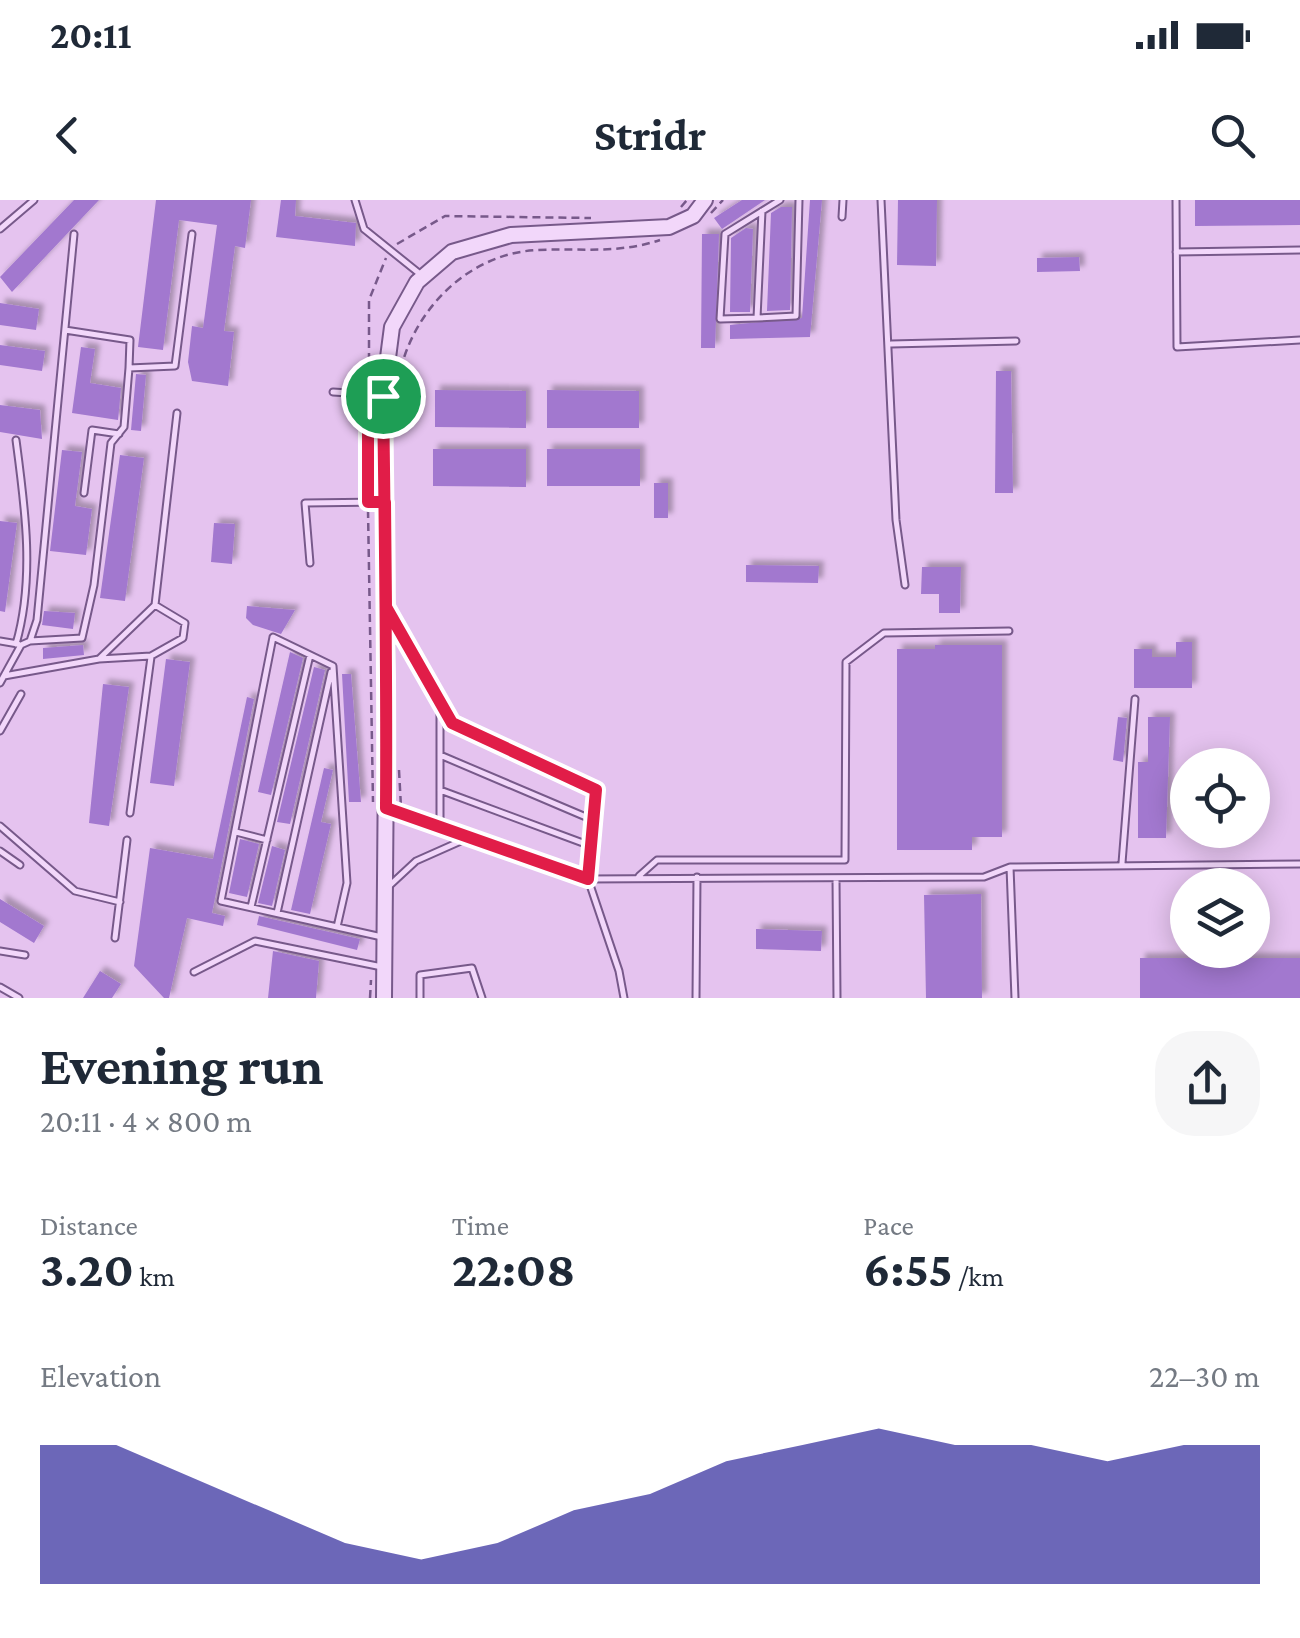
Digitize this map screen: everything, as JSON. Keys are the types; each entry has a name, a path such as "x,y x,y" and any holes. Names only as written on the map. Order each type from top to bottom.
{"street":[{"path":"384,998 378,966 385,937 387,808 382,394 392,327 422,276 452,252 511,234 670,227 693,216 705,200"}],"lane":[{"path":"0,229 34,200"},
{"path":"355,200 364,229 422,276"},
{"path":"780,200 725,234 720,319 796,316 800,200"},
{"path":"842,218 843,200"},
{"path":"881,200 891,344 896,520 904,585"},
{"path":"1176,200 1177,347 1300,340"},
{"path":"757,318 762,211"},
{"path":"30,641 37,620 74,234"},
{"path":"129,368 175,366 192,234"},
{"path":"1176,252 1300,250"},
{"path":"0,641 18,644 82,638 94,585 112,444 124,427 130,340 65,330"},
{"path":"891,344 1016,341"},
{"path":"332,392 382,394"},
{"path":"99,659 155,604 177,413"},
{"path":"84,493 92,430 119,434"},
{"path":"2,680 18,644 25,612 25,508 16,440"},
{"path":"310,563 305,503 385,502"},
{"path":"2,680 99,659 151,656 183,638 185,624 155,604"},
{"path":"386,607 452,723 596,790 588,879 619,971 624,998"},
{"path":"639,876 657,860 845,860 846,662 884,633 1009,631"},
{"path":"333,666 272,637 222,901 385,937"},
{"path":"251,908 310,655"},
{"path":"130,813 151,656"},
{"path":"277,913 333,666"},
{"path":"333,666 347,883 337,927"},
{"path":"0,732 21,694"},
{"path":"1122,862 1135,699"},
{"path":"440,700 440,827"},
{"path":"440,756 593,820"},
{"path":"440,790 591,846"},
{"path":"387,808 588,879 984,876 1010,866 1122,862 1300,864"},
{"path":"0,826 75,891 120,902"},
{"path":"235,832 267,840"},
{"path":"386,890 416,861 470,837"},
{"path":"116,938 126,840"},
{"path":"0,851 20,864"},
{"path":"1010,866 1014,998"},
{"path":"696,998 698,877"},
{"path":"836,878 837,998"},
{"path":"194,972 254,941 378,966"},
{"path":"0,950 25,955"},
{"path":"420,998 420,975 472,968 482,998"},
{"path":"0,987 19,998"}],"path":[{"path":"678,211 687,200"},
{"path":"700,219 723,200"},
{"path":"387,808 368,502 382,394 369,300 381,266 399,240 445,216 592,218"},
{"path":"382,394 428,307 477,269 517,252 608,252 672,237"},
{"path":"387,808 398,755"},
{"path":"370,998 378,966"}],"building":[{"path":"74,200 99,200 12,292 0,277"},
{"path":"156,200 251,200 245,248 235,246 224,331 234,332 228,386 192,381 188,362 192,326 203,328 217,225 179,220 163,350 138,347"},
{"path":"281,200 296,200 295,216 356,223 355,246 276,237"},
{"path":"742,200 765,200 722,229 714,218"},
{"path":"810,200 822,200 810,337 730,339 730,325 802,318"},
{"path":"898,200 937,200 936,266 897,265"},
{"path":"1195,200 1300,200 1300,225 1195,226"},
{"path":"781,207 792,207 790,310 767,311 771,213"},
{"path":"746,228 753,229 750,312 730,312 731,238"},
{"path":"702,234 719,234 715,348 701,348"},
{"path":"1079,257 1080,271 1037,272 1037,258"},
{"path":"0,303 39,309 36,330 0,325"},
{"path":"0,345 45,351 42,371 0,365"},
{"path":"81,347 95,349 90,383 121,388 118,420 72,413"},
{"path":"996,371 1011,371 1013,493 995,493"},
{"path":"136,374 146,375 141,431 131,430"},
{"path":"435,390 526,391 526,428 435,427"},
{"path":"547,390 639,391 639,428 547,428"},
{"path":"0,405 40,410 42,439 0,432"},
{"path":"433,449 526,449 526,487 433,486"},
{"path":"547,449 640,449 640,486 547,486"},
{"path":"62,450 82,452 75,506 92,509 86,555 50,551"},
{"path":"120,455 144,458 125,601 100,598"},
{"path":"654,483 668,483 668,518 654,518"},
{"path":"0,521 17,523 5,612 0,611"},
{"path":"214,523 235,524 232,564 211,562"},
{"path":"746,565 819,566 818,583 746,582"},
{"path":"922,567 961,567 960,613 939,613 939,594 921,594"},
{"path":"247,606 295,610 281,634 253,625 246,618"},
{"path":"44,611 75,613 73,629 42,625"},
{"path":"1176,642 1192,642 1192,688 1134,688 1134,649 1152,649 1152,657 1176,657"},
{"path":"83,645 84,655 43,659 43,648"},
{"path":"935,645 1002,645 1002,837 972,837 972,850 897,850 897,649 935,649"},
{"path":"290,652 303,658 271,795 258,792"},
{"path":"166,659 190,662 174,786 150,783"},
{"path":"314,667 325,670 290,824 277,822"},
{"path":"342,674 351,674 361,802 349,802"},
{"path":"103,684 129,687 109,826 89,823"},
{"path":"247,697 254,699 212,913 225,916 223,926 187,918 169,998 164,998 134,966 150,848 213,859"},
{"path":"1118,717 1127,718 1123,762 1113,760"},
{"path":"1148,717 1170,717 1166,838 1138,838 1138,762 1148,762"},
{"path":"324,768 333,770 321,822 331,824 310,914 291,910"},
{"path":"240,839 259,844 247,897 229,893"},
{"path":"272,846 285,850 272,906 258,903"},
{"path":"981,894 982,998 926,998 924,895"},
{"path":"0,899 44,926 34,943 0,922"},
{"path":"259,916 360,939 357,950 257,925"},
{"path":"756,929 822,931 821,951 756,949"},
{"path":"273,951 319,961 316,998 268,998"},
{"path":"1140,958 1170,958 1170,968 1270,968 1270,958 1300,958 1300,998 1140,998"},
{"path":"100,971 121,984 112,998 83,998"}],"route":[{"path":"383,396 368,395 368,502 385,502 386,607 452,723 596,790 588,879 386,808 387,642 386,607 385,502 383,396"}]}
